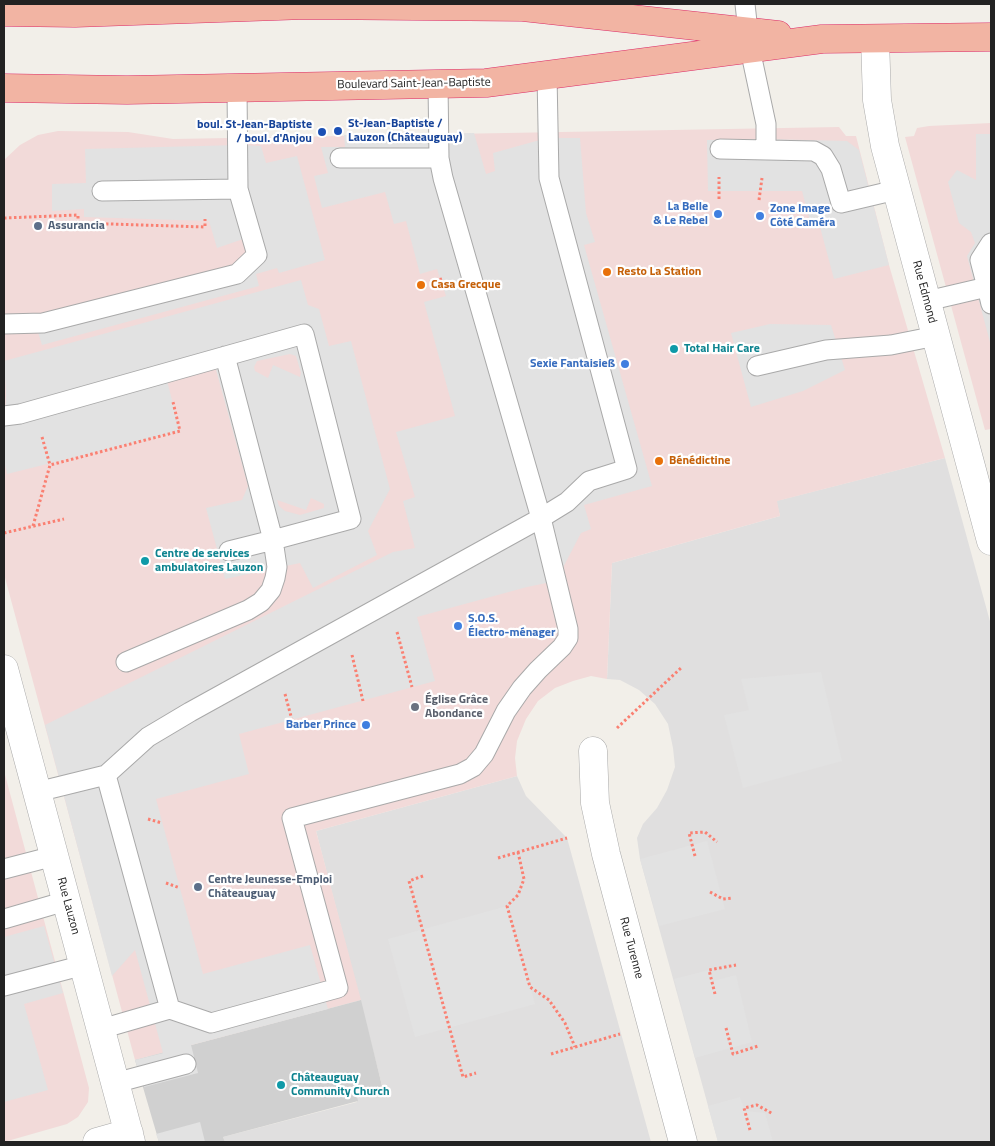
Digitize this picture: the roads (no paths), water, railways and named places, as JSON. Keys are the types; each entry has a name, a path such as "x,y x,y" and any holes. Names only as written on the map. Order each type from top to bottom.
{"highway":[{"name":"Boulevard Saint-Jean-Baptiste","path":"4,12 75,13 306,5 521,5 749,40"},
{"name":"Boulevard Saint-Jean-Baptiste","path":"4,88 127,90 486,83 547,76 749,40 991,37"}],"street":[{"name":"Rue Edmond","path":"875,39 877,100 896,190 991,541"},
{"name":"Rue Lauzon","path":"4,669 130,1138"},
{"name":"Rue Turenne","path":"593,751 592,772 600,829 683,1142"},
{"path":"97,1142 130,1138"}],"lane":[{"path":"745,4 749,40 766,124 766,149"},
{"path":"37,792 106,775 129,753 157,732 541,518 567,502 589,481 627,469 549,178 547,76"},
{"path":"101,1029 170,1009 211,1023 338,988 292,818 460,774 479,761 506,711 522,688 562,647 568,638 568,628 541,518 439,158 438,84"},
{"path":"4,324 43,323 237,274 257,255 238,189 238,88"},
{"path":"720,149 814,151 823,156 831,169 841,203 896,190"},
{"path":"340,158 439,158"},
{"path":"102,191 238,189"},
{"path":"927,301 989,295 980,260 991,243"},
{"path":"4,416 20,414 304,334 351,519 229,551"},
{"path":"757,366 826,350 891,345 936,336"},
{"path":"126,662 248,610 261,602 271,590 275,578 277,567 273,540 225,356"},
{"path":"106,775 170,1009"},
{"path":"4,869 54,856"},
{"path":"4,918 66,901"},
{"path":"4,986 84,965"},
{"path":"115,1083 186,1064"}],"place":[{"name":"St-Jean-Baptiste / Lauzon (Châteauguay)","path":"338,131"},
{"name":"boul. St-Jean-Baptiste / boul. d'Anjou","path":"322,132"},
{"name":"La Belle & Le Rebel","path":"718,214"},
{"name":"Zone Image Côté Caméra","path":"760,216"},
{"name":"Assurancia","path":"38,226"},
{"name":"Resto La Station","path":"607,272"},
{"name":"Casa Grecque","path":"421,285"},
{"name":"Total Hair Care","path":"674,349"},
{"name":"Sexie Fantaisieß","path":"625,364"},
{"name":"Bénédictine","path":"659,461"},
{"name":"Centre de services ambulatoires Lauzon","path":"145,561"},
{"name":"S.O.S. Électro-ménager","path":"458,626"},
{"name":"Église Grâce Abondance","path":"415,707"},
{"name":"Barber Prince","path":"366,725"},
{"name":"Centre Jeunesse-Emploi Châteauguay","path":"198,887"},
{"name":"Châteauguay Community Church","path":"281,1085"}]}
